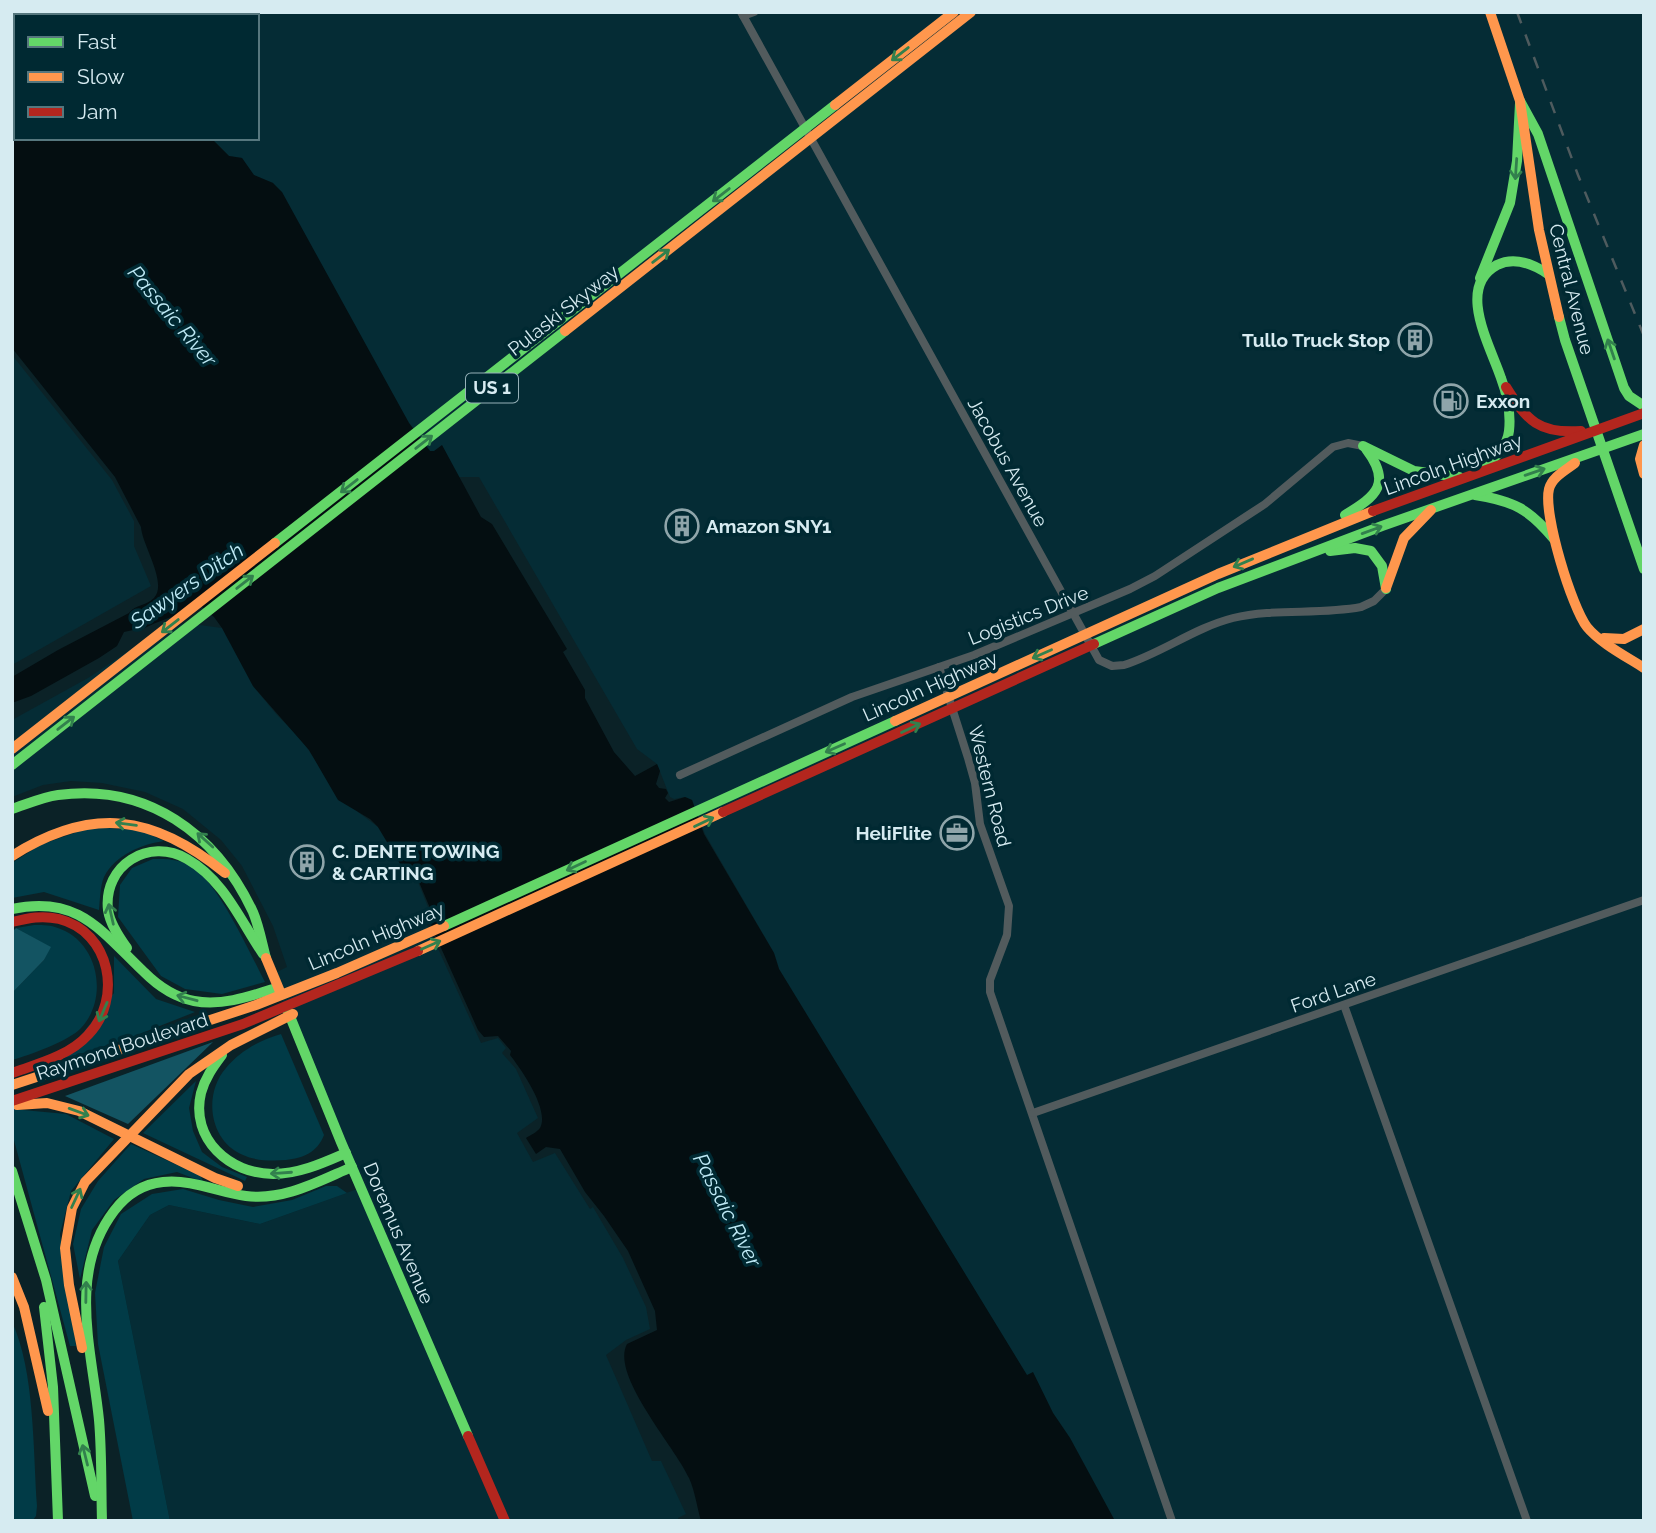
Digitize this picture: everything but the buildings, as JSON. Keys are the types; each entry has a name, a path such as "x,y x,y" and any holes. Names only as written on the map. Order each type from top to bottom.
{"main road":[{"name":"Pulaski Skyway","path":"12,749 954,12"},
{"name":"Pulaski Skyway","path":"12,765 971,12"},
{"name":"Central Avenue","path":"1490,12 1520,101 1533,196 1548,274 1565,340 1644,569"},
{"path":"1363,446 1414,471 1469,477 1492,460 1508,436 1509,422 1503,381 1478,309 1477,289 1485,258 1506,218 1514,186 1520,101"},
{"path":"1520,101 1538,134 1624,388 1629,396 1644,406"},
{"path":"1480,280 1491,268 1514,261 1532,265 1548,274"},
{"path":"1503,381 1524,415 1546,430 1563,433 1610,427"},
{"name":"Lincoln Highway","path":"239,1005 337,973 1126,615 1307,537 1644,413"},
{"name":"Lincoln Highway","path":"243,1024 371,972 1218,589 1470,494 1644,434"},
{"path":"1644,445 1640,459 1644,474"},
{"path":"1307,537 1362,505 1379,489 1382,479 1380,468 1363,446"},
{"path":"1588,453 1559,475 1549,489 1555,539 1584,621 1590,630 1644,668"},
{"path":"1470,494 1507,500 1524,506 1555,539"},
{"path":"1386,589 1404,538 1436,507"},
{"path":"1308,554 1355,548 1371,551 1382,566 1386,589"},
{"path":"1603,638 1614,641 1625,639 1644,629"},
{"path":"12,809 40,799 71,793 116,795 145,803 175,817 207,842 226,862 245,894 261,930 266,958"},
{"path":"12,856 41,838 78,825 135,825 155,829 189,845 213,862 245,894"},
{"path":"144,972 117,932 110,917 108,902 120,869 133,858 157,850 179,855 208,874 233,904 266,958"},
{"path":"12,909 30,905 51,905 82,915 94,923 122,953 162,988 183,998 239,1005"},
{"path":"12,922 32,916 46,916 77,925 101,950 109,980 106,1007 88,1035 64,1051 12,1073"},
{"name":"Doremus Avenue","path":"266,958 346,1153 505,1521"},
{"path":"93,1384 83,1353 69,1285 66,1238 69,1218 85,1182 189,1074 250,1034 302,1010 371,972"},
{"name":"Raymond Boulevard","path":"12,1085 239,1005"},
{"name":"Raymond Boulevard","path":"12,1103 243,1024"},
{"path":"231,1045 211,1068 198,1099 200,1124 210,1144 220,1155 239,1167 271,1174 302,1171 346,1153"},
{"path":"12,1103 47,1103 79,1111 225,1182 280,1193"},
{"path":"102,1521 100,1431 86,1302 87,1273 99,1232 120,1203 139,1189 166,1182 257,1197 299,1188 352,1167"},
{"path":"12,1171 54,1309 102,1521"},
{"path":"12,1198 37,1277 48,1330 54,1378 58,1521"},
{"path":"12,1277 24,1307 34,1345 54,1443"},
{"path":"12,1296 34,1345"}],"street":[{"path":"742,14 754,12"},
{"name":"Jacobus Avenue","path":"742,14 1096,657 1103,663 1118,666 1232,618 1276,611 1361,607 1374,601 1386,589"},
{"name":"Logistics Drive","path":"680,775 852,697 974,655 1139,585 1197,550 1278,495 1333,447 1348,443 1363,446"},
{"name":"Western Road","path":"939,667 975,783 980,824 1009,906 1007,935 989,986 1172,1521"},
{"name":"Ford Lane","path":"1033,1113 1644,900"},
{"path":"1344,1005 1527,1521"}],"shaded area":[{"path":"147,12 1644,12 1644,1521 1115,1521 1033,1373 1027,1376 779,969 774,953 705,834 692,800 670,797 657,764 637,749 479,477 458,477 442,446 434,452 430,451 409,423 273,183 253,175 242,158 229,156 213,140 259,140 259,14"},
{"path":"12,355 112,480 134,521 134,546 151,586 12,665"},
{"path":"185,623 222,628 253,686 301,739 358,812 378,827 408,877 413,875 418,882 432,917 425,920 481,1043 498,1038 506,1048 502,1053 516,1069 538,1118 517,1133 533,1162 555,1153 590,1209 593,1207 623,1258 646,1307 650,1329 626,1340 606,1355 652,1461 661,1461 686,1514 678,1518 679,1521 170,1521 118,1261 150,1215 169,1205 260,1224 363,1187 271,975 287,967 273,926 242,866 221,840 183,809 145,792 102,783 71,781 43,785 12,797 12,720 88,678 148,638"},
{"path":"91,827 140,830 164,841 138,848 109,869 101,889 99,910 44,892 12,898 12,863 40,845"},
{"path":"153,859 182,862 202,875 222,902 265,982 222,994 185,989 161,976 118,917 120,885 132,868"},
{"path":"34,925 55,927 81,943 95,970 95,1001 81,1028 68,1038 12,1060 12,993 44,960 50,947 16,928"},
{"path":"16,928 51,947 44,960 12,993 12,932"},
{"path":"114,956 156,999 195,1012 132,1037 62,1060 114,993"},
{"path":"281,1034 324,1135 318,1146 304,1156 264,1160 243,1155 223,1139 213,1116 212,1103 219,1079 238,1056 258,1043"},
{"path":"213,1042 128,1124 65,1096"},
{"path":"196,1081 189,1108 193,1131 202,1152 222,1167 247,1177 245,1181 143,1133"},
{"path":"12,1109 66,1114 114,1139 71,1191 60,1234 76,1346 70,1346 12,1133"},
{"path":"131,1144 201,1176 203,1182 177,1172 144,1179 114,1200 92,1230 80,1279 73,1244 81,1209 98,1181"},
{"path":"326,1186 337,1186 347,1193 260,1224 169,1205 150,1215 118,1261 170,1521 133,1521 98,1344 95,1293 104,1247 121,1214 152,1194 183,1189 253,1207 292,1200"},
{"path":"12,1322 25,1364 32,1412 37,1506 36,1516 32,1521 12,1521"}],"water":[{"path":"12,12 99,12 102,14 14,14 14,140 213,140 229,156 242,158 254,175 273,183 282,192 409,423 430,451 442,445 481,517 492,524 567,649 563,652 585,690 585,698 614,752 635,776 657,764 660,771 656,784 659,788 666,789 668,793 665,798 669,802 685,797 692,800 704,834 774,953 779,969 1027,1375 1033,1372 1053,1413 1070,1438 1115,1521 701,1521 689,1478 647,1411 628,1374 624,1357 627,1344 657,1330 655,1311 628,1251 585,1192 560,1149 546,1147 536,1154 526,1138 540,1128 542,1120 538,1101 510,1055 511,1051 498,1036 484,1037 478,1030 432,928 430,908 419,882 417,883 413,875 408,877 378,827 370,819 338,800 309,750 253,686 214,617 201,606 139,631 124,632 117,646 99,658 31,696 12,703 12,677 151,601 158,591 158,583 141,527 115,477 12,348"}],"railway":[{"path":"1517,12 1578,175 1644,336"}],"traffic: fast":[{"path":"1520,101 1538,134 1624,388 1629,396 1644,406"},
{"path":"1480,278 1510,203 1517,161 1520,103"},
{"path":"275,543 835,105"},
{"path":"1481,469 1506,443 1509,417 1505,390 1480,317 1477,302 1479,287 1485,275 1504,262 1524,262 1548,274"},
{"path":"1559,317 1644,569"},
{"path":"12,765 565,331"},
{"path":"1094,644 1218,588 1382,526 1644,434"},
{"path":"1363,446 1414,471 1459,477"},
{"path":"1345,515 1373,495 1377,488 1378,471 1366,449"},
{"path":"1475,495 1500,500 1520,508 1537,520 1554,539"},
{"path":"1330,551 1355,548 1371,551 1382,566 1386,589"},
{"path":"444,926 895,721"},
{"path":"12,809 52,796 90,793 121,797 149,806 175,819 199,837 238,884 255,917 266,958"},
{"path":"127,948 111,920 108,894 113,880 131,859 158,851 187,859 211,878 230,902 263,954"},
{"path":"12,909 35,906 54,907 71,912 100,930 149,977 173,994 187,999 224,1002 273,989"},
{"path":"287,1009 341,1142 468,1436"},
{"path":"222,1055 205,1082 199,1110 208,1139 228,1161 257,1172 283,1174 311,1167 346,1153"},
{"path":"102,1521 100,1433 88,1339 87,1286 91,1260 100,1235 114,1211 135,1191 156,1183 184,1182 246,1196 274,1196 301,1189 352,1167"},
{"path":"12,1171 46,1280 95,1496"},
{"path":"44,1307 53,1387 58,1521"}],"traffic: slow":[{"path":"835,105 954,12"},
{"path":"565,331 971,12"},
{"path":"1490,12 1520,101 1539,230 1559,317"},
{"path":"1644,445 1640,459 1644,474"},
{"path":"1575,463 1556,477 1549,489 1548,501 1554,539 1567,582 1581,617 1592,633 1644,668"},
{"path":"1386,588 1404,538 1431,510"},
{"path":"895,721 1218,574 1373,511"},
{"path":"12,749 275,543"},
{"path":"1604,638 1624,639 1644,629"},
{"path":"418,951 723,812"},
{"path":"12,856 68,829 95,824 121,824 172,838 225,873"},
{"path":"12,1085 256,1005 444,926"},
{"path":"266,958 281,994"},
{"path":"82,1348 69,1285 65,1248 72,1208 85,1182 189,1074 231,1045 293,1014"},
{"path":"17,1105 47,1103 79,1111 215,1178 238,1186"},
{"path":"12,1277 24,1307 48,1411"}],"traffic: jam":[{"path":"1506,387 1521,409 1536,423 1555,430 1581,431"},
{"path":"1373,511 1644,413"},
{"path":"723,812 1094,644"},
{"path":"12,922 47,917 77,926 100,952 106,968 108,986 106,1004 88,1035 72,1049 12,1073"},
{"path":"12,1101 243,1024 418,951"},
{"path":"468,1436 505,1521"}],"place":[{"name":"Tullo Truck Stop","path":"1415,340"},
{"name":"Exxon","path":"1451,401"},
{"name":"Amazon SNY1","path":"682,526"},
{"name":"HeliFlite","path":"957,833"},
{"name":"C. DENTE TOWING & CARTING","path":"307,862"}],"water label":[{"name":"Passaic River","path":"172,316"},
{"name":"Sawyers Ditch","path":"187,586"},
{"name":"Passaic River","path":"727,1210"}]}
